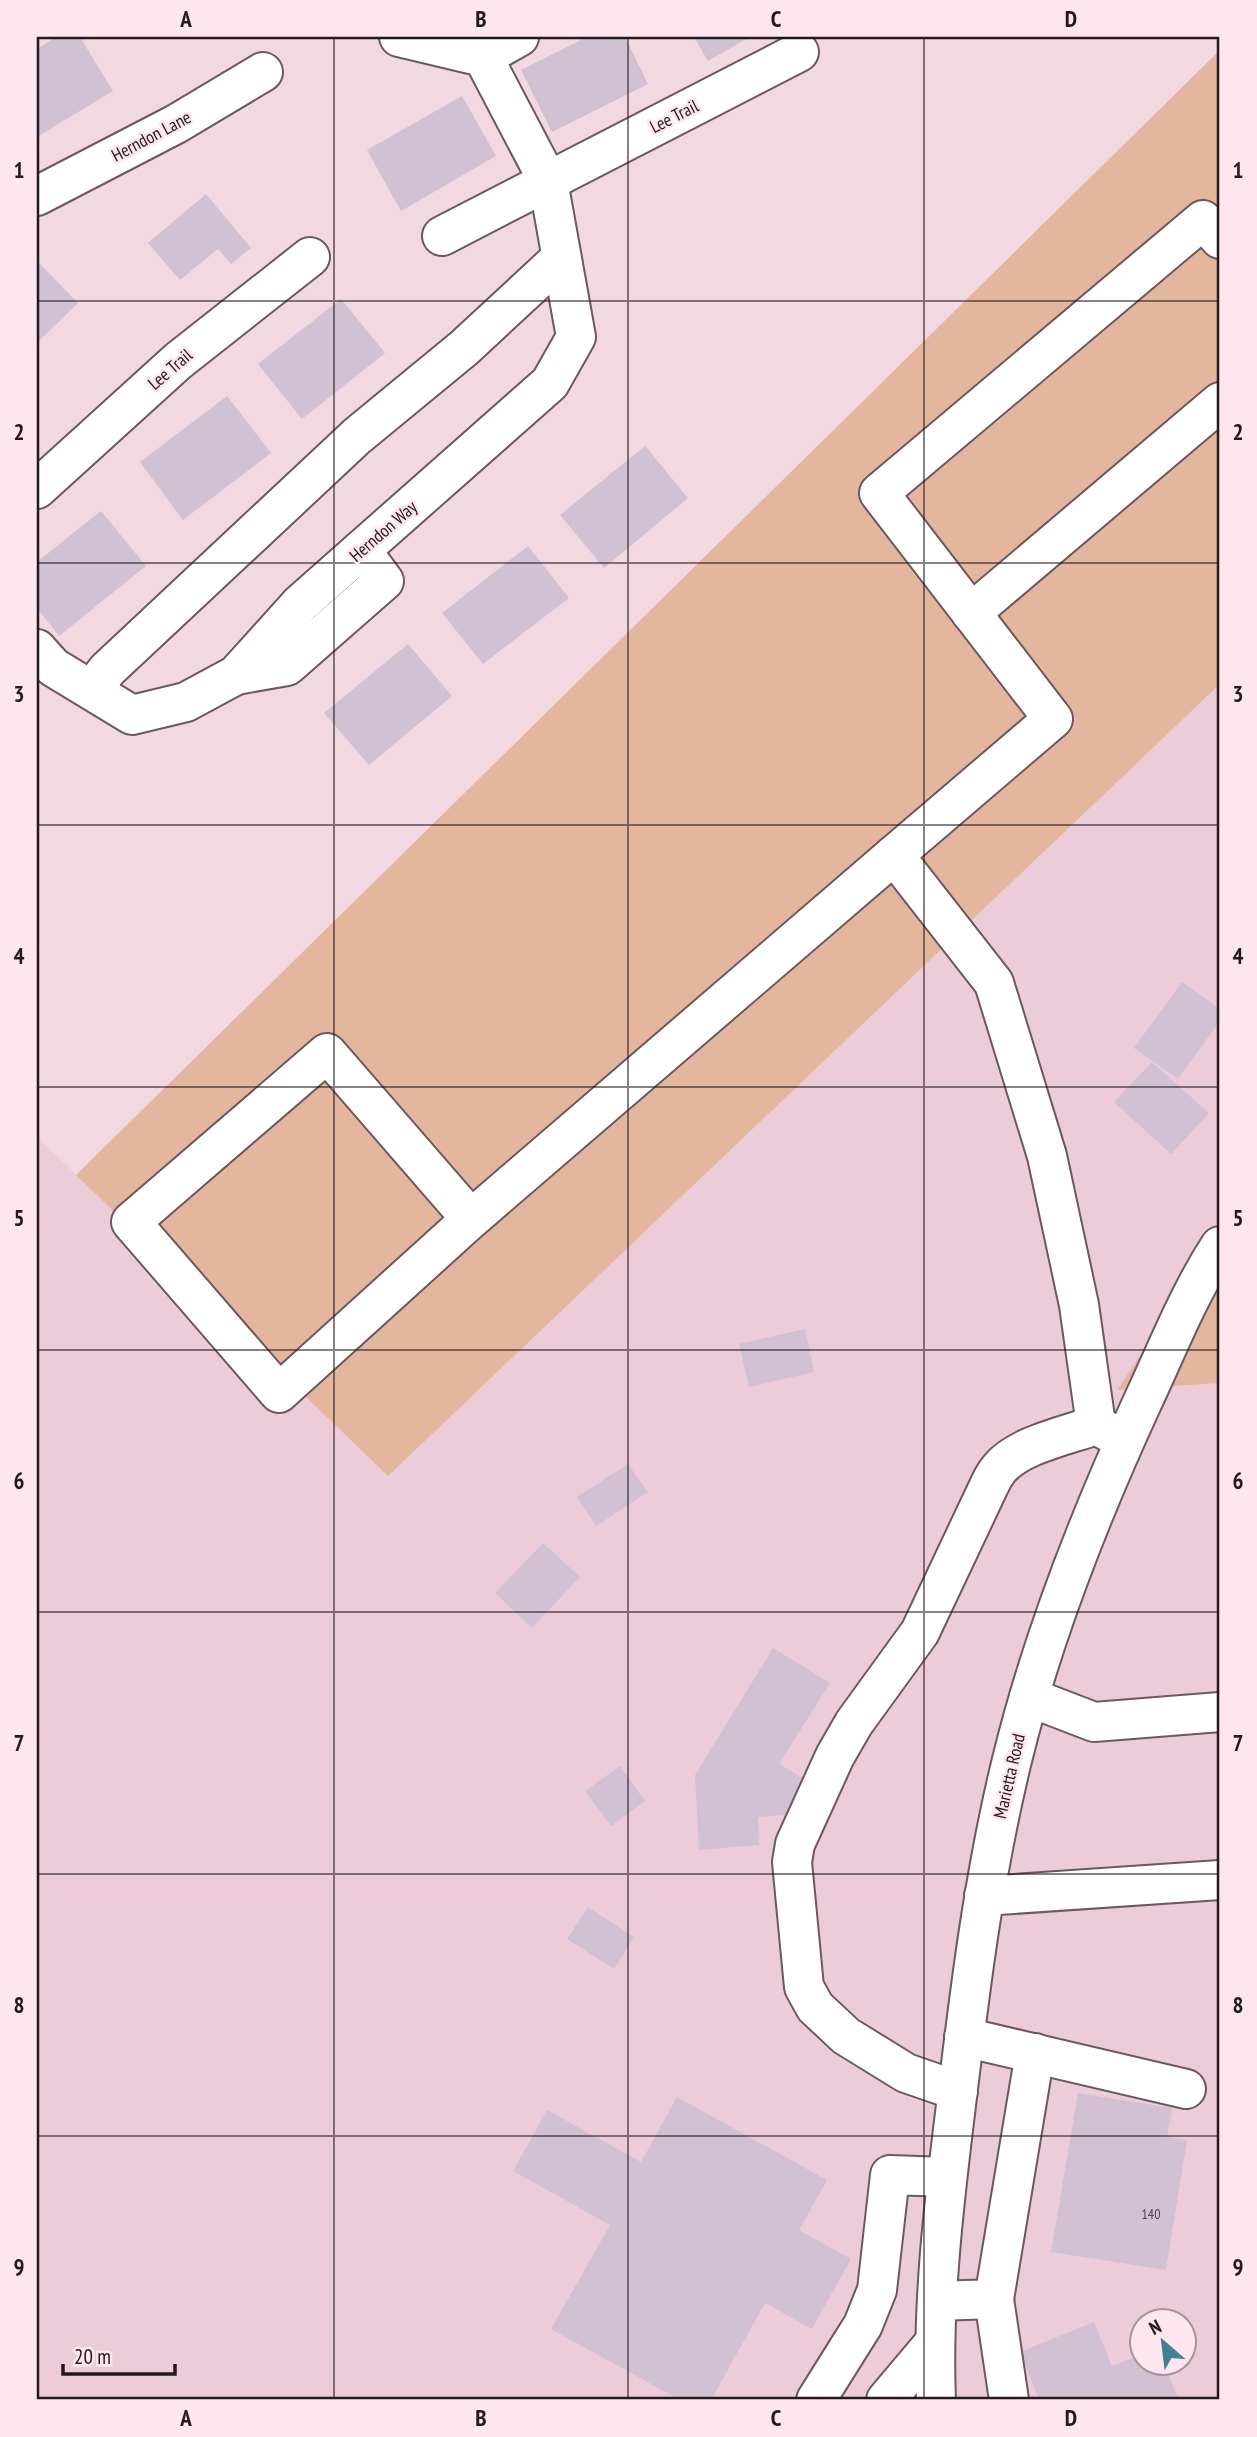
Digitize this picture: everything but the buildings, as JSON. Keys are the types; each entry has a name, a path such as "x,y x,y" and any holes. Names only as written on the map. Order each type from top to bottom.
{"street":[{"path":"398,37 483,57 519,37"},
{"name":"Lee Trail","path":"442,236 799,52"},
{"path":"483,57 548,181"},
{"name":"Herndon Lane","path":"37,196 176,124 263,72"},
{"name":"Herndon Way","path":"37,649 54,667 132,715 186,702 236,676 300,604 550,383 576,337 548,181"},
{"path":"471,1219 327,1053 131,1222 279,1392 471,1219 1053,719 879,494 1203,220 1220,239"},
{"name":"Lee Trail","path":"37,489 178,361 310,257"},
{"path":"92,691 107,670 255,529 357,436 464,348 561,258"},
{"path":"971,613 1220,402"},
{"path":"894,855 994,983 1047,1156 1110,1433 1032,1447 1000,1467 920,1632 854,1723 794,1844 792,1862 804,1987 815,2007 846,2036 905,2073 958,2091"},
{"name":"Marietta Road","path":"936,2400 934,2343 947,2177 975,1949 1012,1760 1110,1433 1174,1333 1220,1246"},
{"path":"1029,1697 1094,1722 1220,1712"},
{"path":"984,1896 1220,1880"},
{"path":"964,2037 1186,2089"},
{"path":"1009,2400 993,2299 1035,2053"},
{"path":"816,2400 863,2325 877,2290 890,2175 947,2177"},
{"path":"937,2301 993,2299"},
{"path":"886,2400 934,2343"}],"shaded area":[{"path":"1220,50 1220,684 388,1476 76,1175"},
{"path":"1220,684 1220,1236 1119,1390 1220,1383 1220,2400 37,2400 37,1137 388,1475"},
{"path":"1220,1236 1220,1383 1117,1390"}]}
